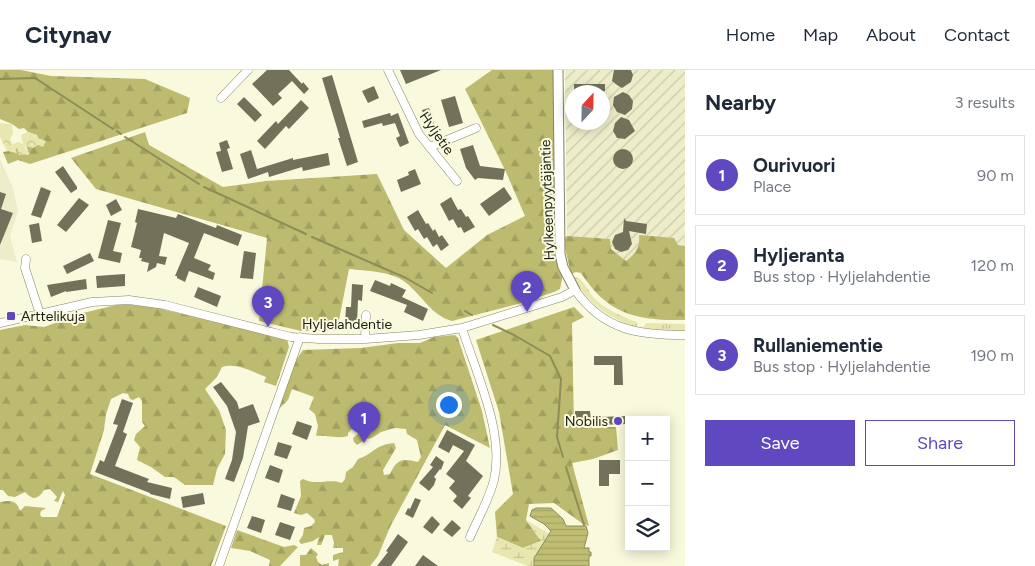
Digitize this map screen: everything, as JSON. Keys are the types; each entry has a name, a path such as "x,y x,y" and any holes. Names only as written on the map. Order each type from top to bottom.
{"street":[{"path":"221,98 248,70"},
{"name":"Hyljetie","path":"388,70 420,134 457,181"},
{"name":"Hylkeenpyytäjäntie","path":"558,70 560,254 563,267 575,290 591,309 613,324 626,330 654,335 685,335"},
{"path":"430,147 476,128"},
{"path":"26,259 26,268 40,314"},
{"name":"Hyljelahdentie","path":"0,323 92,302 136,300 165,305 251,327 300,337 365,339 419,335 462,328 554,299 575,290"},
{"path":"365,339 366,315"},
{"path":"462,328 489,411 496,463 494,480 470,537"},
{"path":"218,566 300,337"}],"shaded area":[{"path":"565,70 685,70 685,246 639,236 640,245 635,254 626,261 611,249 610,239 567,236 566,130 610,130 610,85 565,85"},
{"path":"0,159 13,188 18,211 10,236 17,262 0,259"},
{"path":"536,508 551,508 563,519 566,526 586,526 588,533 584,548 589,548 589,552 591,552 589,566 534,566 534,558 551,531 544,524 530,516 532,510"}],"green space":[{"path":"0,70 21,70 51,76 145,79 190,98 187,113 30,164 18,160 8,164 3,152 17,153 15,149 17,148 27,155 29,154 26,145 38,138 37,135 28,132 24,128 19,129 0,119"},
{"path":"492,70 554,70 563,274 560,289 554,292 518,304 452,321 438,314 411,287 399,278 378,272 349,269 337,330 301,331 259,321 267,238 96,189 71,158 145,132 149,145 223,187 266,181 377,174 404,230 446,268 487,235 525,216 506,172 465,89"},
{"path":"0,123 12,124 13,134 10,139 12,144 19,142 23,144 21,135 28,132 46,141 43,147 38,145 33,148 26,146 25,148 30,154 19,155 17,148 15,149 17,154 7,151 0,137"},
{"path":"639,235 674,238 678,245 685,246 685,320 653,319 626,313 613,307 602,298 581,273 571,274 563,239 567,236 610,239 611,249 626,261 637,250"},
{"path":"576,277 594,298 604,306 637,322 637,328 618,320 600,309 579,287 573,278"},
{"path":"120,304 153,307 287,339 289,347 276,386 264,382 266,377 244,368 227,366 222,367 217,377 205,389 219,410 226,430 225,454 217,469 213,485 185,485 174,477 165,477 137,460 140,447 134,440 136,434 145,426 142,422 142,401 139,397 133,400 130,399 128,394 123,393 111,399 106,414 104,430 90,474 226,526 211,566 0,566 0,502 13,502 20,511 25,506 46,508 41,511 40,515 42,517 57,517 65,495 63,491 58,502 54,501 57,497 50,489 44,490 35,498 25,492 15,497 8,496 3,490 0,490 0,330 25,325 44,327 83,313"},
{"path":"574,307 584,317 572,323 574,427 616,427 618,450 593,459 572,463 589,526 583,524 554,503 529,504 526,520 541,541 523,548 497,537 495,512 513,494 499,412 476,340"},
{"path":"646,323 685,324 685,332 642,329"},
{"path":"455,335 458,338 482,411 490,448 445,425 390,527 378,556 370,566 338,566 339,559 333,561 333,555 343,552 343,548 333,548 332,535 325,535 321,545 317,545 319,537 313,541 301,544 299,541 303,535 304,528 311,526 315,522 307,513 301,515 294,513 301,496 300,481 303,479 313,482 332,481 342,483 346,472 353,467 358,459 387,444 394,443 396,448 383,470 384,475 390,474 395,465 401,461 418,462 421,457 417,440 407,434 406,429 395,428 381,432 357,445 354,442 353,438 366,427 363,421 368,404 362,404 354,410 360,417 360,421 348,433 348,436 340,437 316,436 318,426 315,414 309,409 314,397 292,389 288,400 280,408 280,403 296,360 303,350 420,343 434,337"},
{"path":"526,520 550,534 542,566 528,566 492,552 497,537 523,548 541,541"},
{"path":"237,530 284,547 294,545 298,547 280,566 269,566 270,560 250,551 231,548"},
{"path":"311,548 318,554 316,557 318,562 322,565 329,563 329,566 300,566 300,555 306,555"}],"building":[{"path":"267,70 289,70 309,89 304,94 292,81 278,94 282,98 273,106 252,84"},
{"path":"400,70 441,70 406,84"},
{"path":"614,70 631,70 633,75 631,82 622,88 617,85 612,81"},
{"path":"332,75 358,162 347,166 322,78"},
{"path":"574,84 605,84 605,85"},
{"path":"374,86 379,98 368,103 362,91"},
{"path":"623,92 629,95 633,101 632,109 625,115 617,112 613,105 614,97"},
{"path":"455,96 463,123 449,127 441,100"},
{"path":"244,97 262,115 255,122 237,104"},
{"path":"301,100 309,108 289,129 286,126 265,149 257,141 276,121 278,124"},
{"path":"429,108 435,127 429,130 422,110"},
{"path":"390,113 391,116 398,113 409,143 400,147 396,138 400,136 395,123 383,126 382,123 364,128 362,121"},
{"path":"621,117 629,120 635,131 625,139 617,138 613,131 615,123"},
{"path":"227,140 230,148 227,149 233,169 222,172 216,152 221,151 219,143"},
{"path":"473,145 480,166 505,169 503,180 478,178 475,180 466,168 460,149"},
{"path":"623,149 630,152 633,159 630,166 623,169 616,166 613,159 616,152"},
{"path":"251,150 257,169 293,158 293,160 328,153 330,165 303,171 302,167 269,177 268,172 248,179 240,154"},
{"path":"63,166 77,187 71,193 55,172"},
{"path":"415,169 421,184 401,192 397,180 409,175 408,172"},
{"path":"41,187 51,191 41,218 31,215"},
{"path":"504,187 512,199 489,216 480,204"},
{"path":"0,192 6,194 1,209 13,213 0,245"},
{"path":"451,197 458,210 461,209 466,217 468,216 475,227 464,233 461,227 458,228 453,219 449,221 440,204"},
{"path":"79,198 89,205 66,232 57,225"},
{"path":"116,199 122,210 111,216 106,205"},
{"path":"138,209 176,218 178,214 216,228 217,225 242,235 238,246 204,233 194,258 211,265 208,270 215,273 213,280 189,271 185,282 175,276 189,243 164,233 159,256 167,257 165,265 157,263 156,267 147,272 149,263 141,261 142,258 139,258 141,250 131,247 137,223 135,222"},
{"path":"418,210 426,224 428,223 433,231 435,229 439,237 442,235 449,245 441,251 437,244 433,247 427,237 424,239 418,229 415,231 407,217"},
{"path":"624,218 626,221 647,224 646,234 629,231 632,244 628,250 621,252 615,249 612,242 615,235 623,232"},
{"path":"108,220 121,223 113,251 122,253 120,263 98,258"},
{"path":"39,223 42,241 32,243 29,225"},
{"path":"244,251 256,253 253,279 240,278"},
{"path":"90,253 94,261 67,274 63,266"},
{"path":"125,274 125,286 97,288 96,276"},
{"path":"86,279 87,289 66,291 51,297 47,285"},
{"path":"375,280 390,286 391,283 406,290 402,297 428,309 423,321 404,312 407,305 370,291"},
{"path":"352,284 363,285 362,301 358,300 357,324 345,324 346,307 351,307"},
{"path":"198,287 221,296 217,307 194,297"},
{"path":"594,356 622,356 623,385 614,385 614,365 594,365"},
{"path":"221,382 237,402 239,409 253,404 260,422 248,426 243,458 234,482 225,479 232,460 236,432 227,406 213,387"},
{"path":"122,399 133,403 123,432 127,434 115,466 149,479 147,482 172,488 170,499 150,494 95,472 100,460 104,462 118,425 113,424"},
{"path":"575,411 590,411 591,421 575,422"},
{"path":"625,416 625,424 601,425 600,417"},
{"path":"297,421 312,426 307,440 292,434"},
{"path":"447,430 475,445 466,461 483,476 468,496 471,498 462,509 453,501 457,496 449,488 455,481 446,474 464,451 453,445 449,453 438,447"},
{"path":"278,442 292,446 287,459 274,455"},
{"path":"436,456 444,462 441,470 434,477 436,479 434,485 429,491 419,483 433,467 430,465"},
{"path":"599,460 620,460 620,474 609,474 609,486 599,486"},
{"path":"270,465 283,470 279,483 265,478"},
{"path":"203,493 205,504 183,508 181,497"},
{"path":"281,494 295,499 291,511 277,507"},
{"path":"415,498 421,500 413,518 405,514 408,508 410,509"},
{"path":"252,516 265,520 261,533 247,528"},
{"path":"432,516 440,524 432,534 423,527"},
{"path":"452,520 461,528 452,537 443,530"},
{"path":"280,522 295,527 290,540 275,535"},
{"path":"398,534 408,542 391,566 377,566 388,552 386,551"},
{"path":"423,555 438,566 415,566"}],"waterway":[{"path":"0,79 35,78 113,129"},
{"path":"117,131 121,134"},
{"path":"125,137 199,184"},
{"path":"204,187 306,234"},
{"path":"312,237 406,278 432,293"},
{"path":"465,311 472,315"},
{"path":"493,325 550,356 561,379 557,437 563,457"},
{"path":"566,467 584,525"}],"place":[{"name":"Hyljeranta","path":"527,312"},
{"name":"Arttelikuja","path":"11,316"},
{"name":"Rullaniementie","path":"268,327"},
{"name":"Nobilis","path":"618,421"},
{"name":"Ourivuori","path":"364,443"}]}
